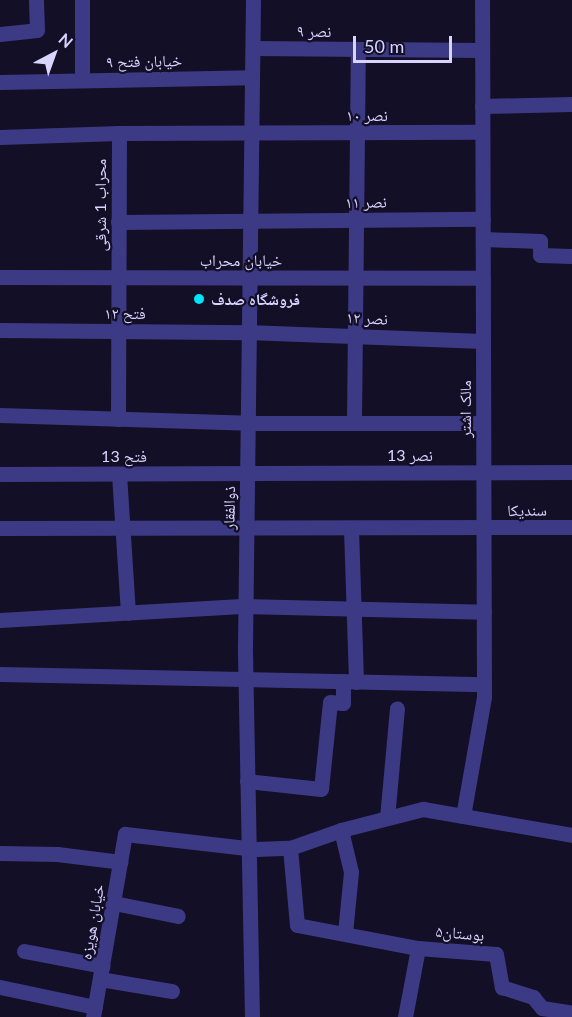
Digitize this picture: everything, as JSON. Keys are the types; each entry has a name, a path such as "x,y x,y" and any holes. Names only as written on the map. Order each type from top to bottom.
{"street":[{"path":"0,34 37,30 36,0"},
{"path":"82,0 82,81"},
{"name":"ذوالفقار","path":"252,1017 247,848 246,606 253,0"},
{"name":"مالک اشتر","path":"463,816 484,684 482,0"},
{"name":"نصر ۹","path":"252,48 482,50"},
{"path":"354,420 358,49"},
{"name":"خیابان فتح ۹","path":"0,82 252,77"},
{"path":"482,106 572,104"},
{"name":"نصر ۱۰","path":"0,137 119,133 482,132"},
{"name":"محراب 1 شرقی","path":"118,419 119,133"},
{"name":"نصر ۱۱","path":"118,222 483,219"},
{"path":"483,240 540,241 540,255 572,256"},
{"name":"خیابان محراب","path":"0,277 483,278"},
{"name":"فتح ۱۲","path":"0,330 249,332"},
{"name":"نصر ۱۲","path":"249,332 483,341"},
{"path":"0,415 248,423 354,420 483,423"},
{"name":"نصر 13","path":"247,474 572,472"},
{"name":"فتح 13","path":"0,474 247,474"},
{"path":"119,474 128,613"},
{"name":"سندیکا","path":"0,528 483,529 572,527"},
{"path":"247,781 321,789 330,702 343,703 350,681 354,609 351,529"},
{"path":"0,620 246,606 483,612"},
{"path":"0,674 484,684"},
{"path":"387,818 397,708"},
{"path":"247,848 290,848 341,830 423,809 572,835"},
{"path":"341,830 351,872 345,933"},
{"name":"خیابان هویزه","path":"95,1014 125,834 247,848"},
{"path":"290,848 297,925 418,948 405,1017"},
{"path":"0,853 57,854 121,862"},
{"path":"114,903 178,916"},
{"name":"بوستان۵","path":"418,948 496,954 502,987 533,997 542,1008 572,1013"},
{"path":"24,951 172,991"},
{"path":"0,987 95,1014"}],"place":[{"name":"فروشگاه صدف","path":"199,299"}]}
